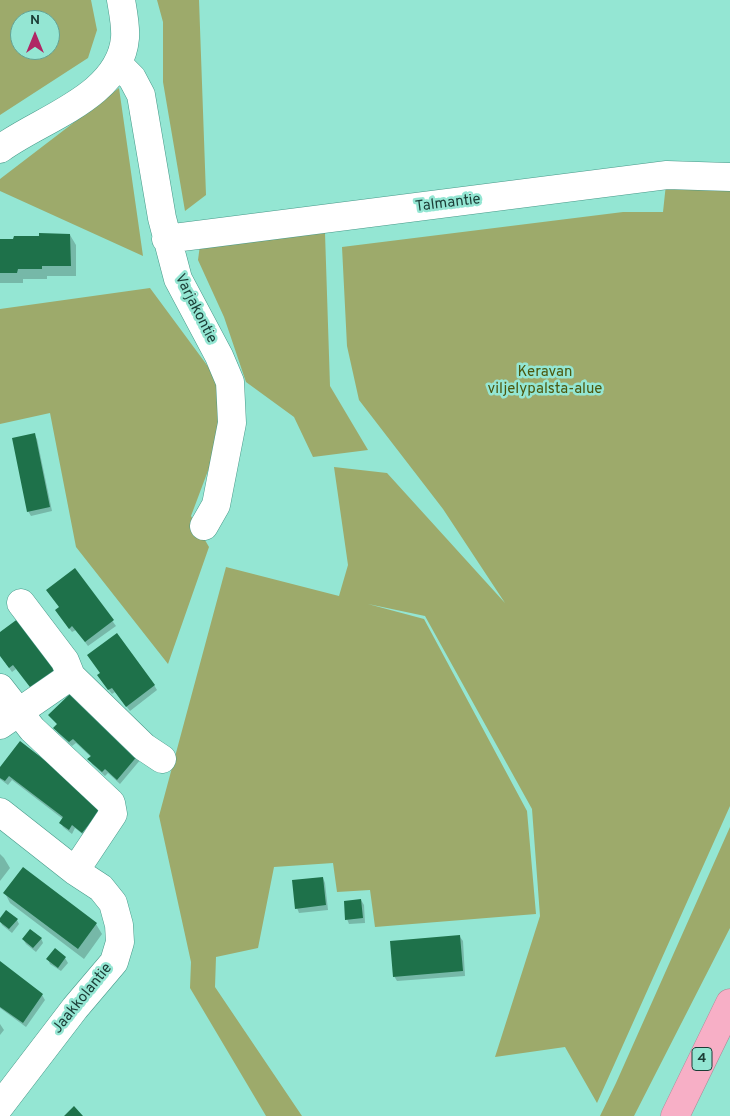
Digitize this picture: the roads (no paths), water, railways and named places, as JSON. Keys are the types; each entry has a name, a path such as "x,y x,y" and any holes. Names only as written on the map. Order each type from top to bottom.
{"highway":[{"name":"4","path":"675,1116 730,1003"}],"street":[{"path":"0,150 10,142 69,110 102,84 118,64 126,38 121,0"},
{"name":"Varjakontie","path":"118,64 132,78 141,95 166,239 178,279 219,356 230,382 232,423 216,505 204,526"},
{"name":"Talmantie","path":"166,239 667,176 730,177"},
{"path":"21,603 65,661 71,676 144,747 162,759"},
{"path":"10,718 71,676"},
{"path":"0,688 10,718 32,729 111,803 113,814 75,871"},
{"name":"Jaakkolantie","path":"0,812 75,871 101,888 113,903 120,925 120,942 114,962 75,1008 0,1106"}],"park label":[{"name":"Keravan viljelypalsta-alue","path":"545,382"}]}
